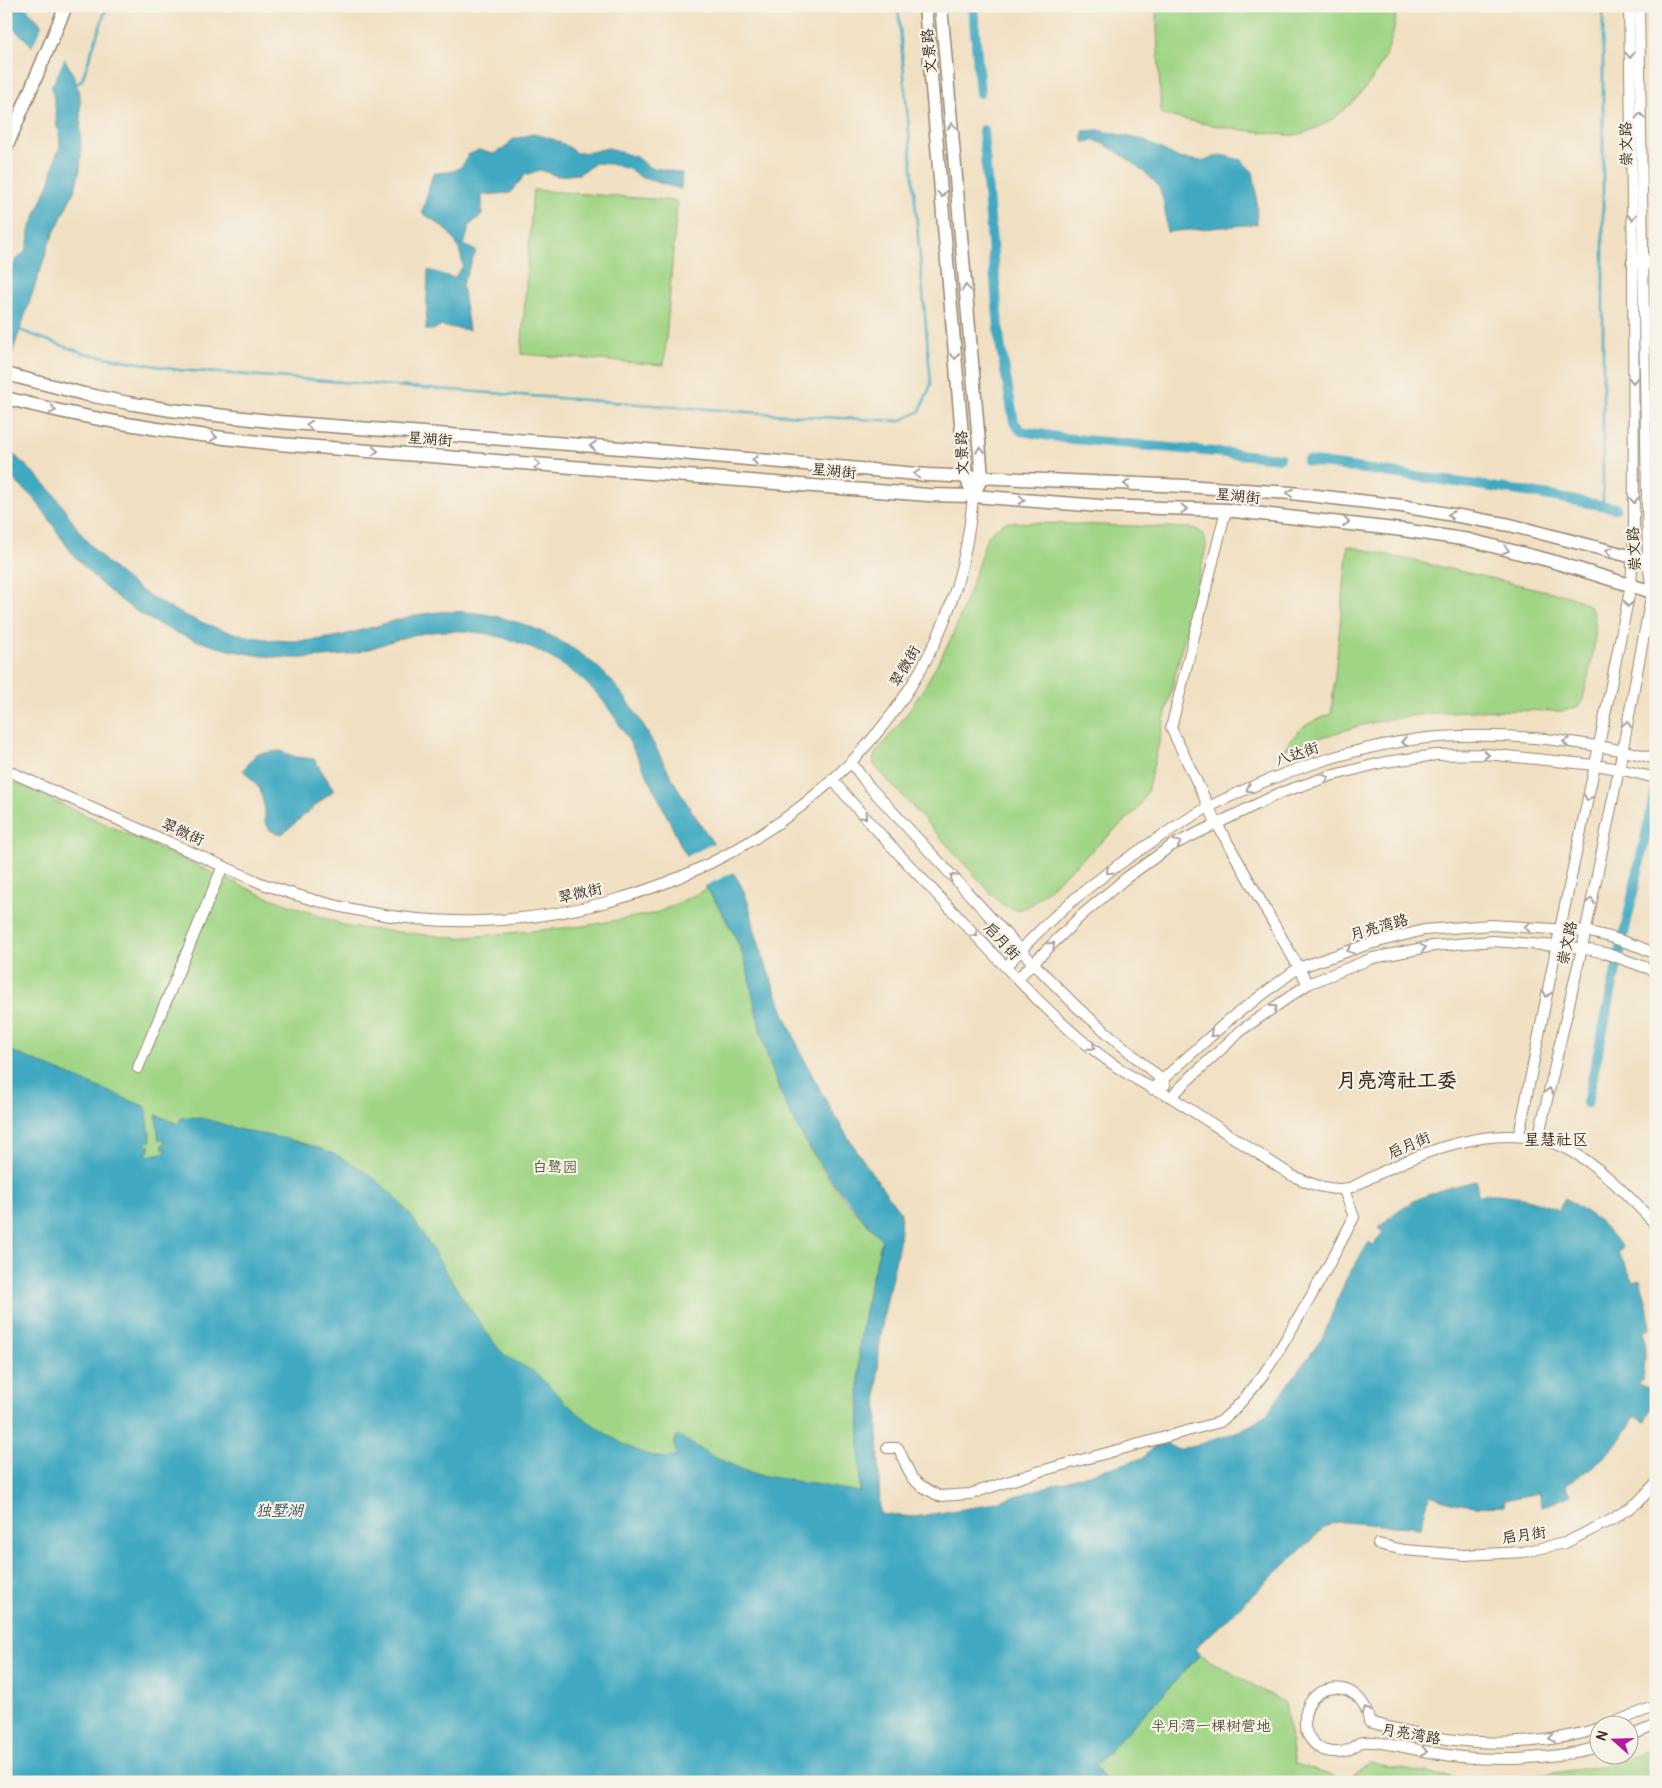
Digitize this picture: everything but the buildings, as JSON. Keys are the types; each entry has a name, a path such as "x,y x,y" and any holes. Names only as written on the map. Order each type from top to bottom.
{"main road":[{"path":"6,148 66,6"},
{"name":"文景路","path":"925,6 966,477 973,496"},
{"name":"文景路","path":"941,6 982,477 973,496"},
{"name":"星湖街","path":"7,374 84,394 128,403 271,422 657,451 966,477 1291,493 1402,506 1510,525 1652,563"},
{"name":"星湖街","path":"6,398 121,424 270,443 928,495 973,496 1100,506 1226,510 1351,523 1469,540 1548,560 1654,592"}],"street":[{"name":"崇文路","path":"1519,1135 1556,946 1599,746 1631,585 1634,557 1634,478 1644,262 1629,6"},
{"name":"崇文路","path":"1538,1139 1582,948 1654,592 1648,527 1639,6"},
{"name":"翠微街","path":"6,770 284,891 348,909 398,918 456,922 522,918 580,909 630,896 692,872 731,852 787,817 822,789 851,762 876,734 899,705 919,673 936,640 950,606 961,570 969,533 973,496"},
{"path":"1226,510 1171,728 1217,824 1308,984"},
{"name":"八达街","path":"1006,967 1020,950 1073,900 1118,864 1209,807 1276,777 1323,760 1384,746 1438,737 1488,736 1538,737 1622,750 1652,758"},
{"name":"八达街","path":"1017,979 1083,914 1126,878 1171,846 1280,793 1330,776 1394,761 1436,754 1486,754 1595,765 1656,778"},
{"name":"启月街","path":"851,762 867,784 1020,950 1078,1008 1162,1080 1172,1097"},
{"name":"启月街","path":"832,779 899,854 1017,979 1061,1021 1104,1058 1152,1089 1172,1097 1291,1175 1310,1184 1344,1190 1431,1150 1500,1135 1519,1135 1564,1148 1592,1166 1632,1199 1656,1225"},
{"path":"138,1068 223,866"},
{"name":"月亮湾路","path":"1152,1089 1231,1018 1298,968 1366,945 1424,930 1491,925 1585,931 1610,936 1656,954"},
{"name":"月亮湾路","path":"1172,1097 1243,1029 1308,984 1373,958 1433,946 1493,941 1582,948 1605,952 1656,971"},
{"path":"887,1448 898,1448 912,1478 920,1486 939,1496 970,1494 1041,1471 1220,1422 1237,1408 1272,1363 1326,1272 1354,1217 1344,1190"},
{"name":"启月街","path":"1378,1544 1404,1550 1465,1555 1523,1552 1564,1543 1611,1520 1636,1503 1656,1483"},
{"name":"月亮湾路","path":"1590,1730 1567,1736 1532,1740 1494,1742 1449,1740 1410,1733 1369,1722 1368,1712 1364,1704 1356,1695 1343,1688 1331,1688 1322,1691 1310,1702 1304,1716 1306,1730 1311,1740 1323,1750 1338,1752 1351,1749 1360,1742 1374,1742 1461,1757 1498,1760 1534,1758 1590,1749"},
{"path":"1630,1716 1656,1706"},
{"path":"1640,1731 1656,1724"}],"green space":[{"path":"1156,6 1396,6 1389,48 1379,68 1366,87 1351,104 1333,118 1315,129 1292,135 1228,128 1161,114"},
{"path":"533,190 677,201 664,365 521,354"},
{"path":"1006,522 1194,528 1203,535 1206,547 1147,792 1136,811 1032,904 1017,909 1001,904 873,762 875,754 904,718 924,688 953,635 987,537"},
{"path":"1348,546 1569,596 1585,603 1592,610 1595,618 1595,640 1583,699 1579,705 1561,711 1462,711 1387,719 1283,750 1304,727 1331,714"},
{"name":"白鹭园","path":"6,779 262,895 349,927 458,938 584,926 657,913 707,889 735,936 742,952 751,982 768,1058 780,1091 796,1125 836,1189 882,1240 868,1292 859,1347 860,1492 708,1524 6,1150"},
{"name":"半月湾一棵树营地","path":"1200,1655 1285,1703 1295,1764 1345,1780 1370,1764 1481,1782 1107,1782 1095,1766"},
{"path":"1656,1746 1656,1782 1491,1782 1600,1766 1640,1766 1640,1753"}],"water":[{"path":"6,6 24,6 57,45 74,76 80,97 81,155 80,170 75,189 49,244 6,372 6,287 16,259 24,253 28,245 29,231 50,181 60,148 54,97 49,78 41,59 32,46 6,23"},
{"path":"1098,130 1143,140 1179,158 1202,161 1221,155 1241,160 1253,172 1256,189 1257,224 1167,232 1162,195 1150,177 1131,161 1102,143 1095,141 1083,142 1083,131"},
{"path":"532,134 556,140 576,153 608,148 636,157 649,167 682,173 681,189 642,178 629,169 610,164 596,163 579,174 557,176 540,170 525,175 510,193 482,195 482,215 470,225 464,245 476,251 462,285 469,330 440,326 433,330 426,330 428,270 454,278 463,266 458,247 450,234 438,223 422,213 433,173 454,170 462,165 468,155 479,150 493,154 503,149 512,140"},
{"name":"独墅湖","path":"6,448 49,488 83,535 110,566 149,596 207,625 253,637 300,641 328,638 418,615 440,612 484,614 506,619 548,634 585,657 614,684 637,716 684,799 740,883 773,985 808,1068 851,1143 901,1213 899,1243 883,1319 879,1352 877,1387 880,1514 914,1517 982,1506 1143,1458 1153,1447 1166,1443 1178,1450 1224,1437 1246,1428 1266,1415 1323,1337 1346,1279 1369,1242 1373,1245 1384,1232 1379,1228 1411,1202 1436,1192 1476,1181 1478,1195 1509,1195 1559,1210 1565,1198 1600,1222 1623,1248 1618,1252 1634,1282 1640,1280 1646,1298 1649,1317 1650,1329 1644,1331 1645,1357 1643,1381 1639,1380 1638,1384 1656,1391 1656,1397 1645,1421 1635,1416 1629,1427 1605,1456 1565,1485 1572,1495 1542,1507 1538,1493 1505,1500 1504,1506 1494,1507 1458,1503 1430,1495 1420,1528 1343,1522 1333,1523 1324,1528 1195,1649 1200,1655 1095,1766 1107,1782 6,1782 6,1049 146,1107 151,1141 145,1143 146,1146 149,1145 150,1151 147,1152 147,1156 166,1152 162,1144 165,1143 164,1140 159,1140 156,1115 179,1124 181,1118 206,1119 239,1129 299,1142 336,1155 356,1166 382,1185 406,1209 466,1303 502,1352 510,1359 535,1373 569,1406 622,1444 651,1455 677,1456 674,1444 677,1435 714,1457 753,1474 860,1492 859,1348 868,1292 882,1240 833,1182 792,1118 772,1071 747,967 734,934 681,846 651,783 624,733 604,702 588,684 542,653 523,644 482,633 440,631 399,639 352,653 329,657 303,658 262,656 221,648 182,635 137,612 89,572 69,549 35,500 6,473"},
{"path":"280,751 296,757 314,759 334,790 282,834 271,831 265,823 265,810 260,789 243,770 256,754"}],"pier":[{"path":"43,23 66,55 50,89 41,64 31,50"},
{"path":"716,842 736,871 703,887 684,858"}],"waterway":[{"path":"74,86 82,80 107,6"},
{"path":"19,330 83,353 179,370 801,416 900,421 920,411 931,384 898,6"},
{"path":"973,6 980,93"},
{"path":"1603,6 1603,506"},
{"path":"983,130 1000,343 1014,422 1021,431 1063,438 1280,458"},
{"path":"1307,461 1527,492 1616,508"},
{"path":"1587,1103 1656,788"}],"district":[{"name":"月亮湾社工委","path":"1397,1080"},
{"name":"星慧社区","path":"1556,1139"}]}
